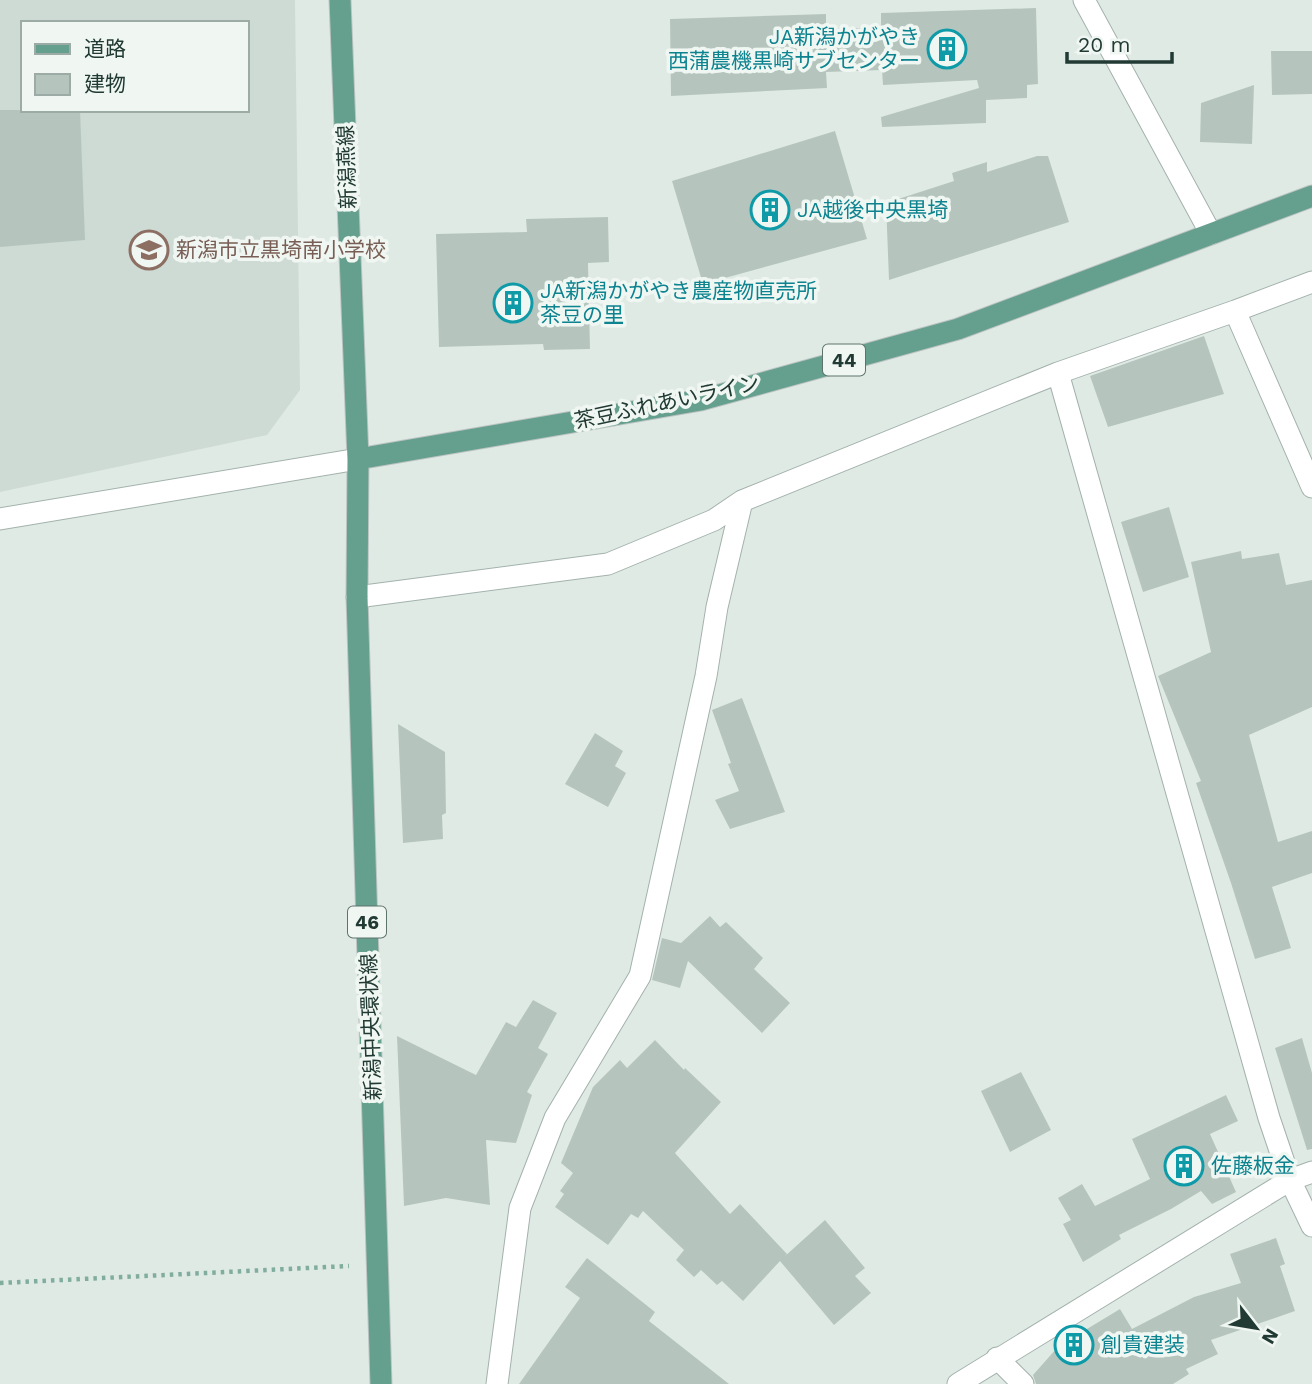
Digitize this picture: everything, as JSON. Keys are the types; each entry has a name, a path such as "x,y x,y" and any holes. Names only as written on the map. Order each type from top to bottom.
{"main road":[{"name":"新潟燕線","path":"340,0 358,459"},
{"name":"茶豆ふれあいライン","path":"358,459 701,400 958,328 1312,196"},
{"name":"新潟中央環状線","path":"358,459 357,597 380,1384"}],"street":[{"path":"1084,0 1212,234"},
{"path":"357,597 608,564 714,520 742,501 1058,373 1235,312 1312,282"},
{"path":"1235,312 1312,487"},
{"path":"1058,373 1269,1118 1290,1180 1312,1226"},
{"name":"茶豆ふれあいライン","path":"0,519 358,459"},
{"path":"497,1384 520,1208 555,1118 640,976 706,676 717,607 742,501"},
{"path":"958,1384 1290,1180 1312,1172"},
{"path":"997,1358 1023,1384"}],"path":[{"path":"0,1283 378,1265"}],"shaded area":[{"name":"新潟市立黒埼南小学校","path":"0,0 295,0 300,390 267,435 0,492"}],"building":[{"path":"1036,8 1038,84 1027,85 1027,98 986,100 986,123 882,127 881,117 979,88 977,80 883,85 882,70 826,72 827,88 671,96 670,19 826,14 826,29 881,28 881,13"},
{"path":"1271,51 1312,51 1312,94 1272,95"},
{"path":"1254,85 1252,144 1200,142 1201,103"},
{"path":"0,110 80,112 85,240 0,247"},
{"name":"JA越後中央黒埼","path":"835,131 867,239 703,284 672,181"},
{"path":"1037,156 1048,156 1069,222 889,280 886,203 954,181 952,173 987,162 987,172"},
{"name":"JA新潟かがやき農産物直売所 茶豆の里","path":"608,217 609,262 588,263 590,349 544,350 543,344 439,347 436,234 527,232 526,219"},
{"path":"1204,336 1224,394 1108,427 1090,376"},
{"path":"1169,507 1189,577 1143,592 1121,522"},
{"path":"1241,551 1242,559 1279,553 1286,585 1312,580 1312,707 1249,735 1278,842 1312,831 1312,873 1272,887 1291,948 1255,959 1196,783 1201,781 1158,676 1211,652 1191,562"},
{"path":"742,698 785,812 730,829 715,800 739,791 712,710"},
{"path":"398,724 445,752 446,813 442,815 443,839 403,843"},
{"path":"595,733 623,751 615,766 626,773 608,807 565,784"},
{"path":"710,916 720,927 726,922 763,958 754,969 790,1003 762,1033 688,961 680,988 652,980 662,938 681,943"},
{"path":"533,1000 557,1013 538,1048 548,1054 527,1092 532,1095 516,1143 486,1140 490,1205 446,1198 404,1206 397,1036 476,1075 506,1022 516,1027"},
{"path":"1302,1038 1312,1073 1312,1149 1307,1150 1275,1048"},
{"path":"655,1040 721,1102 675,1153 730,1214 740,1204 787,1254 784,1257 825,1220 865,1268 855,1276 871,1293 834,1325 780,1261 743,1301 722,1281 717,1285 701,1270 694,1277 676,1260 684,1250 643,1211 638,1218 631,1214 608,1245 555,1207 564,1194 560,1191 573,1173 561,1163 593,1087 620,1060 627,1068"},
{"path":"1021,1072 1051,1130 1010,1152 981,1091"},
{"name":"佐藤板金","path":"1226,1095 1238,1121 1210,1134 1236,1192 1212,1204 1201,1191 1119,1235 1121,1239 1083,1262 1063,1224 1071,1220 1058,1198 1082,1184 1095,1206 1150,1179 1132,1139"},
{"path":"1276,1238 1285,1264 1280,1266 1295,1311 1211,1340 1218,1354 1186,1369 1189,1374 1173,1384 1036,1384 1033,1375 1072,1331 1077,1335 1120,1309 1132,1329 1194,1297 1241,1283 1230,1254"},
{"path":"587,1258 655,1312 649,1321 729,1384 519,1384 580,1298 565,1287"}],"place":[{"name":"JA新潟かがやき 西蒲農機黒崎サブセンター","path":"947,49"},
{"name":"JA越後中央黒埼","path":"770,210"},
{"name":"新潟市立黒埼南小学校","path":"149,250"},
{"name":"JA新潟かがやき農産物直売所 茶豆の里","path":"513,303"},
{"name":"佐藤板金","path":"1184,1166"},
{"name":"創貴建装","path":"1074,1345"}]}
